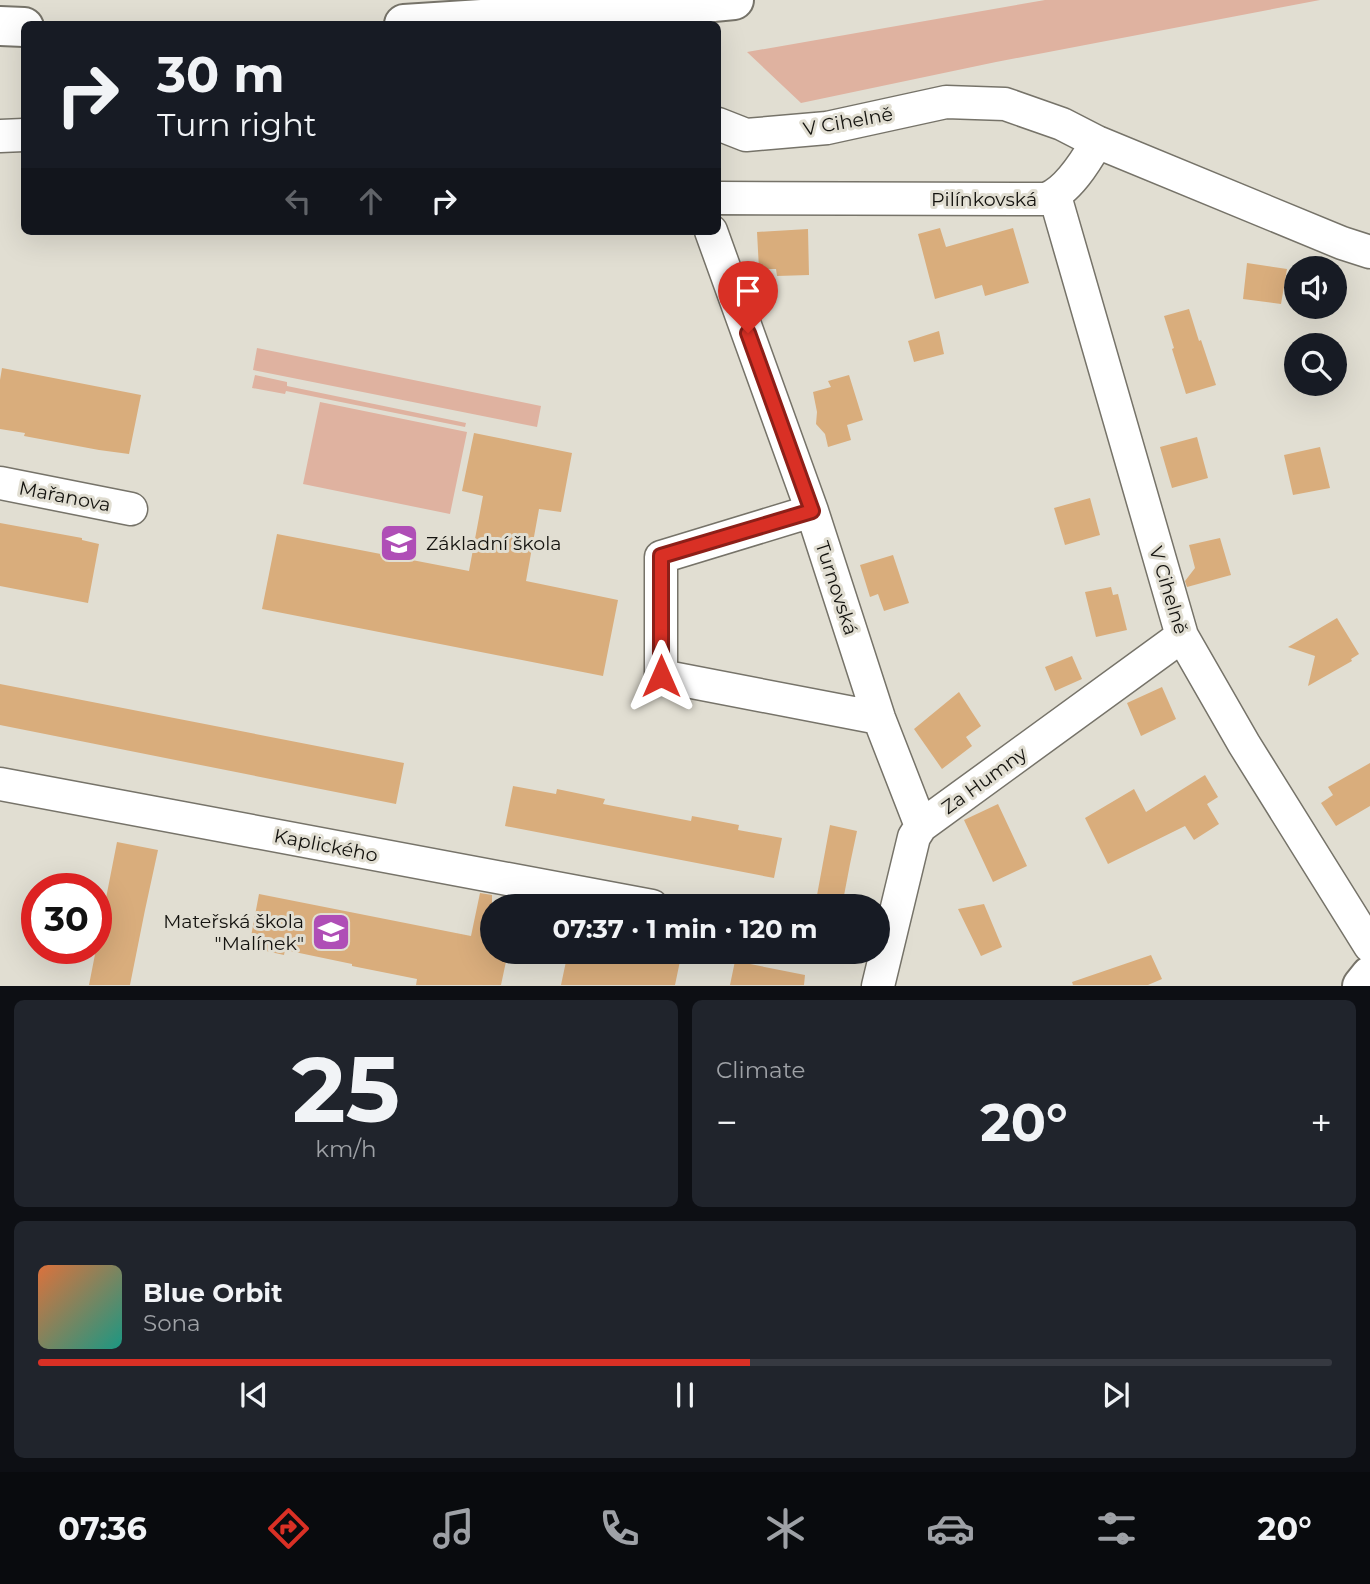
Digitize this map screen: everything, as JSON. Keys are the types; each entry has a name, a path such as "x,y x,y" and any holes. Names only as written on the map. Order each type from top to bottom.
{"main road":[{"path":"455,21 640,10 734,0"},
{"path":"0,26 21,27"},
{"path":"1362,985 1370,976"}],"street":[{"name":"V Cihelně","path":"721,125 746,135 827,128 946,102 1005,104 1062,124 1097,142"},
{"path":"0,136 21,135"},
{"name":"Pilínkovská","path":"721,198 1046,199 1055,196 1084,166 1097,142"},
{"path":"1097,142 1342,243 1370,252"},
{"name":"V Cihelně","path":"1055,196 1182,636 1244,744 1370,947"},
{"name":"Turnovská","path":"712,235 812,511 879,718 921,825"},
{"name":"Mařanova","path":"0,483 131,509"},
{"path":"812,511 661,556 661,676 879,718"},
{"name":"Za Humny","path":"890,922 914,837 921,825 1182,636"},
{"name":"Kaplického","path":"0,784 588,894"},
{"name":"Za Humny","path":"878,985 880,964"}],"shaded area":[{"path":"1045,0 1320,0 996,62 801,103 747,52"},
{"path":"257,348 541,406 537,427 253,370"},
{"path":"255,375 287,382 287,386 466,423 465,427 286,391 285,394 252,388"},
{"path":"320,402 467,432 450,514 303,484"}],"building":[{"path":"940,228 946,247 1013,228 1029,283 985,296 982,285 935,299 918,234"},
{"path":"808,229 809,275 777,276 776,269 759,269 757,232"},
{"path":"1247,263 1284,269 1281,304 1243,299"},
{"path":"1189,309 1216,385 1186,394 1164,316"},
{"path":"939,331 944,354 914,362 908,341"},
{"path":"2,368 141,395 129,454 24,436 25,433 0,429"},
{"path":"849,375 863,420 847,425 851,440 828,447 825,434 816,424 817,412 813,392 831,387 828,381"},
{"path":"474,433 572,453 561,512 539,509 526,581 618,600 603,676 262,609 277,534 469,571 483,496 462,491"},
{"path":"1197,437 1208,478 1172,488 1160,447"},
{"path":"1320,447 1330,488 1293,495 1284,455"},
{"path":"1090,498 1100,535 1065,545 1054,508"},
{"path":"0,523 82,538 99,544 88,603 0,586"},
{"path":"1220,538 1231,575 1187,587 1185,581 1195,568 1189,545"},
{"path":"893,555 909,603 884,611 878,594 870,597 860,565"},
{"path":"1111,587 1113,595 1118,594 1127,630 1096,637 1085,592"},
{"path":"1337,618 1359,654 1351,659 1352,661 1308,686 1315,656 1288,647"},
{"path":"1072,656 1082,679 1055,691 1045,667"},
{"path":"0,684 404,763 396,804 0,725"},
{"path":"1162,687 1176,719 1141,736 1127,703"},
{"path":"959,692 981,726 966,737 972,746 942,769 914,729"},
{"path":"1370,763 1370,806 1336,826 1321,803 1333,795 1328,787"},
{"path":"1205,775 1218,797 1207,804 1219,824 1194,840 1185,826 1108,864 1085,818 1134,789 1146,812"},
{"path":"513,786 556,794 557,789 605,799 603,804 691,821 692,816 739,825 738,830 782,838 774,878 505,826"},
{"path":"998,804 1027,866 993,882 964,820"},
{"path":"830,825 857,831 844,894 817,894"},
{"path":"117,842 158,850 130,985 89,985 93,964 112,964 111,873"},
{"path":"480,893 486,894 480,894 480,964 505,964 501,985 416,985 417,979 352,964 285,950 284,955 249,947 259,894 471,936"},
{"path":"984,904 1002,947 981,956 958,909"},
{"path":"1151,955 1162,979 1148,985 1073,985 1072,982"},
{"path":"565,964 679,964 675,985 561,985"},
{"path":"734,964 750,964 805,975 804,985 730,985"}],"place":[{"name":"Základní škola","path":"399,543"},
{"name":"Mateřská škola \"Malínek\"","path":"331,932"}],"route":[{"path":"661,676 661,556 812,511 748,333"}]}
